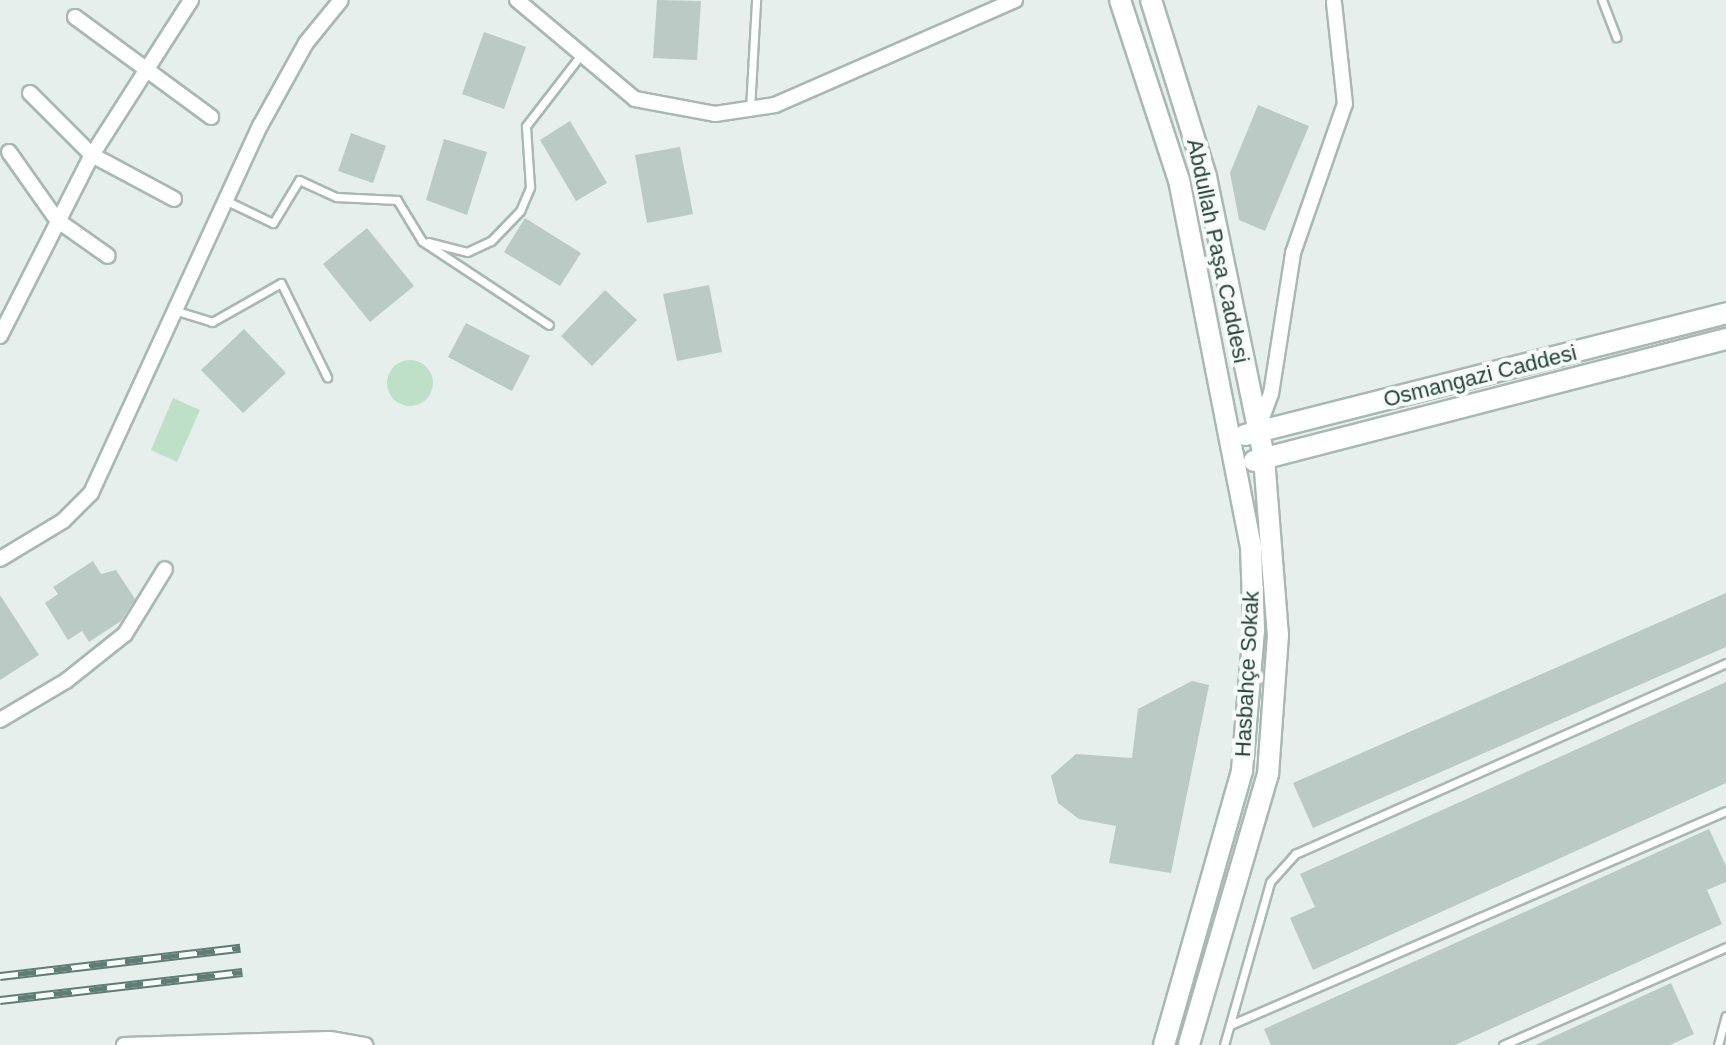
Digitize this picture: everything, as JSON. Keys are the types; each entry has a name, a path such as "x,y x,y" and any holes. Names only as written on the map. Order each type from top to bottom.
{"main road":[{"name":"Abdullah Paşa Caddesi","path":"1120,0 1179,180 1234,438"},
{"name":"Abdullah Paşa Caddesi","path":"1151,0 1206,177 1256,432 1264,458"},
{"name":"Osmangazi Caddesi","path":"1234,438 1726,313"},
{"name":"Osmangazi Caddesi","path":"1240,464 1726,339"},
{"name":"Hasbahçe Sokak","path":"1164,1045 1242,771 1249,717 1254,616 1240,464 1234,438"},
{"name":"Hasbahçe Sokak","path":"1189,1045 1268,774 1278,635 1264,458"}],"street":[{"path":"0,336 92,155 146,76 191,0"},
{"path":"0,559 63,521 91,493 227,201 306,43 341,0"},
{"path":"517,0 580,56 635,99 715,114 750,109 837,81 1015,0"},
{"path":"1256,432 1271,394 1293,253 1345,104 1334,3"},
{"path":"75,17 146,76 211,117"},
{"path":"30,93 92,155 174,199"},
{"path":"9,152 57,220 108,256"},
{"path":"0,720 66,681 125,634 165,569"},
{"path":"124,1045 330,1039 365,1045"}],"lane":[{"path":"750,109 756,0"},
{"path":"1602,0 1616,37"},
{"path":"422,241 467,252 491,241 520,211 530,187 526,126 580,56"},
{"path":"227,201 273,223 299,180 336,197 397,200 422,241 549,325"},
{"path":"177,311 212,322 281,283 327,377"},
{"path":"1224,1045 1270,882 1295,854 1726,663"},
{"path":"1230,1025 1726,811"},
{"path":"1503,1045 1726,947"},
{"path":"1718,1045 1726,1016"}],"green space":[{"path":"410,360 427,366 433,383 427,400 410,406 393,400 387,383 393,366"},
{"path":"173,398 200,410 177,462 151,450"}],"building":[{"path":"657,0 701,1 697,60 653,58"},
{"path":"484,32 526,47 504,109 462,94"},
{"path":"1258,105 1309,126 1265,231 1239,220 1230,173"},
{"path":"570,121 607,183 576,201 540,140"},
{"path":"351,133 386,146 373,183 338,171"},
{"path":"444,139 487,152 467,215 426,200"},
{"path":"680,147 693,214 647,223 635,155"},
{"path":"525,218 581,253 560,286 504,252"},
{"path":"367,228 414,286 370,322 323,264"},
{"path":"709,285 722,352 677,361 663,294"},
{"path":"605,290 637,320 592,366 561,336"},
{"path":"466,323 530,356 512,391 448,357"},
{"path":"244,329 286,373 243,413 201,370"},
{"path":"93,561 101,574 116,570 135,599 121,621 89,642 82,631 68,640 45,603 58,594 53,587"},
{"path":"1726,593 1726,647 1313,828 1293,783"},
{"path":"0,595 39,655 0,680"},
{"path":"1192,681 1209,685 1171,873 1109,863 1116,826 1079,819 1058,803 1051,776 1076,754 1132,758 1138,709"},
{"path":"1726,682 1726,783 1313,970 1290,918 1315,907 1300,874"},
{"path":"1709,829 1726,866 1726,882 1707,890 1722,924 1455,1045 1271,1045 1264,1029"},
{"path":"1671,983 1694,1034 1670,1045 1535,1045"}],"railway":[{"path":"0,976 240,948"},
{"path":"0,1000 242,972"}]}
